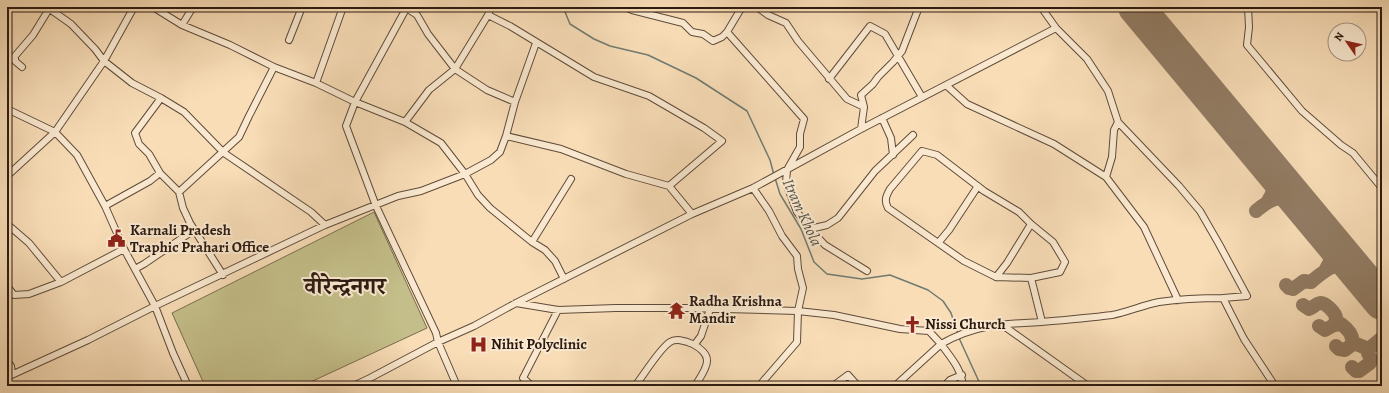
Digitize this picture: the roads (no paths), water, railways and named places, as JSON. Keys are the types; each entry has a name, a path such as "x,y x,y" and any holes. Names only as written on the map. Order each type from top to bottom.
{"street":[{"path":"7,176 55,132 104,61 134,7"},
{"path":"153,7 182,25 230,45 274,67 316,83 355,102 405,122 441,143 465,174 478,195 490,208 532,242 545,250 555,261 564,279"},
{"path":"182,25 193,7"},
{"path":"289,40 302,7"},
{"path":"316,83 343,7"},
{"path":"405,122 429,90 455,70 488,15 491,7"},
{"path":"624,7 683,23 692,32 703,34 713,41 722,37 727,32 742,7"},
{"path":"757,7 768,15 786,23 798,41 847,99 864,107"},
{"path":"861,129 864,107 861,95 874,84 878,77 902,51 919,7"},
{"path":"895,386 941,344 970,330 1000,324 1042,322 1113,315 1158,302 1246,296 1220,244 1200,211 1179,186 1118,122 1108,91 1087,59 1056,28 1041,7"},
{"path":"1248,7 1250,27 1247,45 1302,111 1353,153 1382,188"},
{"path":"22,67 15,61 15,56 33,35 48,8 71,24 95,49 104,61 132,83 184,112 224,153 311,212 325,225"},
{"path":"457,386 438,342 436,333 376,206 346,126 355,102 406,8 417,15 428,34 455,70 487,90 515,102"},
{"path":"488,15 510,26 594,77 649,96 704,128 722,141 669,186"},
{"path":"829,79 870,26 885,34 922,97"},
{"path":"352,386 438,342 474,326 516,303 692,214 753,188 861,129 1056,28"},
{"path":"727,32 804,119 800,134 800,147 785,171 786,183 797,212 825,245 867,271"},
{"path":"9,376 88,340 155,306 223,275 325,225 398,196 421,191 465,174 491,160 500,152 515,102 536,43"},
{"path":"179,192 224,153 239,137 248,116 274,67"},
{"path":"946,85 966,104 1054,144 1106,177 1144,227 1178,300"},
{"path":"161,98 135,133 138,144 149,154 160,173 179,192 183,208 194,230 223,275"},
{"path":"7,109 55,132 77,155 105,206 124,249 155,306 173,353 188,386"},
{"path":"882,118 891,138 893,155"},
{"path":"1106,177 1112,157 1114,130 1118,122"},
{"path":"810,229 827,225 838,218 867,181 913,135"},
{"path":"506,136 561,149 626,174 669,186 692,214"},
{"path":"922,151 937,155 978,186 1018,212 1030,224 1053,242 1065,262 1060,272 1031,278 996,277 964,260 888,208 885,202 886,195 890,189 922,151"},
{"path":"105,206 150,181 160,173"},
{"path":"532,242 570,179"},
{"path":"939,242 949,230 978,186"},
{"path":"753,188 769,211 782,236 797,256 798,269 804,288 798,311 797,342 759,386"},
{"path":"7,224 29,243 61,282"},
{"path":"996,277 1007,263 1030,224"},
{"path":"135,269 194,230"},
{"path":"7,286 14,295 29,294 61,282 124,249"},
{"path":"1031,278 1042,322"},
{"path":"1223,298 1244,339 1275,386"},
{"path":"516,303 558,310 616,308 798,311 834,315 900,329 929,331 941,344 958,368 962,375 963,386"},
{"path":"695,344 701,336 710,309"},
{"path":"532,386 523,378 558,310"},
{"path":"1000,324 1088,386"},
{"path":"635,386 661,351 671,342 678,340 695,344 706,355 706,366 695,386"},
{"path":"7,360 11,366 9,376"},
{"path":"833,386 848,375 858,386"},
{"path":"944,386 950,380 962,375"},
{"path":"370,378 372,386"}],"waterway":[{"name":"Itram Khola","path":"563,7 570,24 594,39 610,46 648,55 696,78 747,111 770,160 774,175"},
{"name":"Itram Khola","path":"775,178 780,194 801,229 814,262 827,274 862,279 890,275 928,290 943,301 951,313 958,334"},
{"name":"Itram Khola","path":"959,338 981,386"}],"place":[{"name":"Karnali Pradesh Traphic Prahari Office","path":"117,239"},
{"name":"Radha Krishna Mandir","path":"676,310"},
{"name":"Nissi Church","path":"912,324"},
{"name":"Nihit Polyclinic","path":"478,344"}],"district":[{"name":"वीरेन्द्रनगर","path":"345,286"}]}
